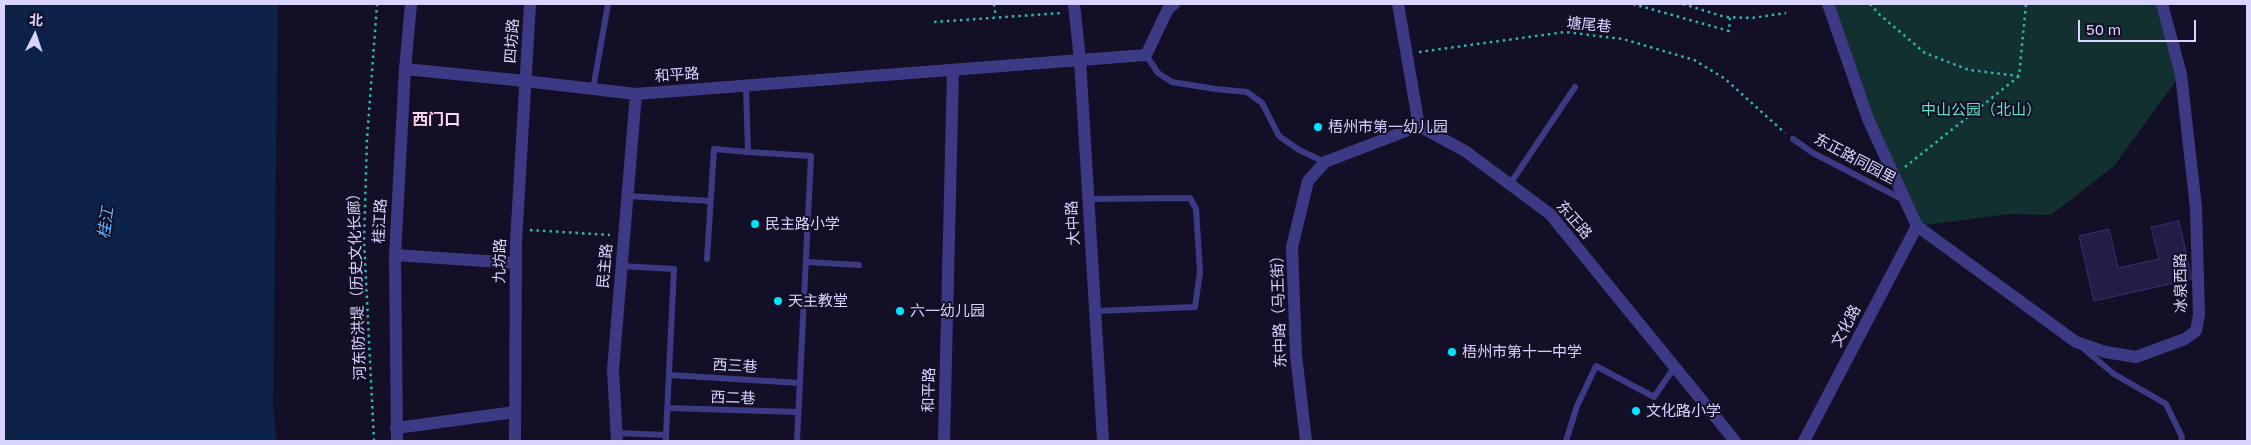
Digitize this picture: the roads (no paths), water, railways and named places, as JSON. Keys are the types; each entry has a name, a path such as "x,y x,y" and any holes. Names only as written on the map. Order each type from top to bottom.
{"street":[{"name":"桂江路","path":"396,435 395,255 405,69 412,4"},
{"name":"四坊路","path":"525,81 530,4"},
{"path":"1146,55 1168,9 1174,4"},
{"path":"1398,4 1420,126"},
{"path":"1828,4 1868,119 1917,226"},
{"name":"冰泉西路","path":"1917,226 2076,342 2104,352 2136,357 2186,339 2196,331 2199,315 2196,208 2180,74 2162,4"},
{"name":"大中路","path":"1075,8 1080,60 1103,441"},
{"name":"和平路","path":"405,69 636,94 1146,55"},
{"name":"和平路","path":"944,441 953,70"},
{"name":"九坊路","path":"515,441 516,230 525,81"},
{"name":"民主路","path":"616,437 613,370 636,94"},
{"name":"东中路（马王街）","path":"1306,441 1296,355 1292,247 1308,181 1325,162 1420,126"},
{"name":"东正路","path":"1420,126 1465,151 1550,214 1735,441"},
{"name":"文化路","path":"1804,441 1917,226"},
{"path":"395,255 516,263"},
{"path":"396,435 515,412"}],"lane":[{"path":"593,89 608,4"},
{"path":"1146,55 1158,73 1172,82 1247,92 1262,103 1279,136 1299,150 1325,162"},
{"path":"746,86 748,152"},
{"path":"1510,184 1575,87"},
{"name":"东正路同园里","path":"1793,139 1813,153 1906,200"},
{"path":"707,259 714,149 811,156 797,441"},
{"path":"628,196 710,201"},
{"path":"1088,199 1190,198 1196,209 1200,272 1195,307 1095,311"},
{"path":"806,262 859,265"},
{"path":"616,437 666,438 674,268 622,266"},
{"path":"2076,342 2114,374 2166,404 2182,438 2181,441"},
{"path":"1566,441 1577,406 1596,366 1654,397 1674,368"},
{"name":"西三巷","path":"668,375 800,383"},
{"name":"西二巷","path":"667,408 798,412"}],"water":[{"name":"桂江","path":"4,4 278,4 273,406 277,441 4,441"}],"place":[{"name":"梧州市第一幼儿园","path":"1318,127"},
{"name":"民主路小学","path":"755,224"},
{"name":"天主教堂","path":"778,301"},
{"name":"六一幼儿园","path":"900,311"},
{"name":"梧州市第十一中学","path":"1452,352"},
{"name":"文化路小学","path":"1636,411"}],"district":[{"name":"西门口","path":"436,120"}],"park label":[{"name":"中山公园（北山）","path":"1981,110"}]}
